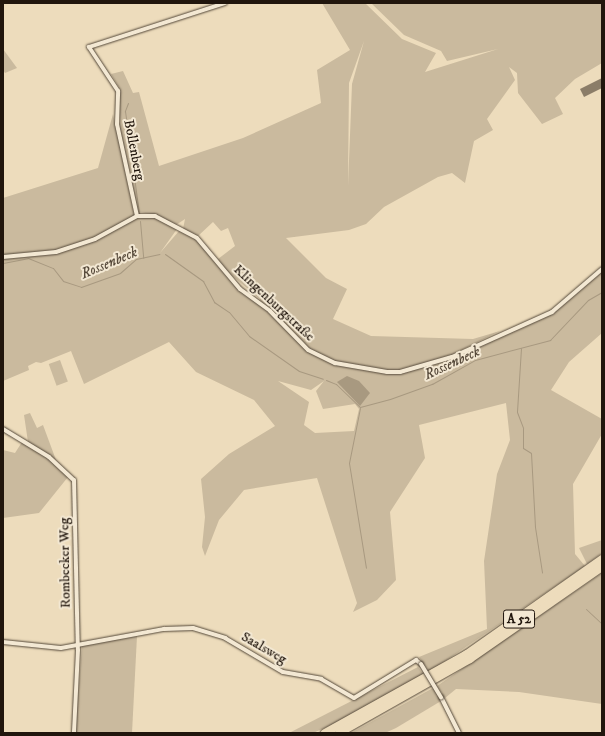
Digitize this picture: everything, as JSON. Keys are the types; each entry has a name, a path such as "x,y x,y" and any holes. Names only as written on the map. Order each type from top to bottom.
{"highway":[{"name":"A 52","path":"324,733 467,654 602,559"},
{"name":"A 52","path":"339,733 464,663 602,567"}],"street":[{"name":"Bollenberg","path":"137,216 117,124 118,91 89,47 225,3"},
{"path":"3,257 61,251 100,237 137,216"},
{"name":"Klingenburgstraße","path":"137,216 155,216 198,238 240,289 270,310 308,350 356,369 400,372 452,357 552,312 602,269"},
{"name":"Rombecker Weg","path":"3,429 49,457 74,480 77,645 74,733"},
{"name":"Saalsweg","path":"3,642 49,648 77,645 182,627 205,630 240,646 283,672 322,680 354,698 416,660 421,664 441,697 460,733"}],"shaded area":[{"path":"322,3 365,3 402,39 436,53 425,72 498,49 447,61 441,51 404,35 371,3 602,3 602,63 575,79 555,98 563,114 542,124 518,93 517,73 509,67 515,80 487,119 493,130 474,141 465,183 452,173 438,177 384,207 366,224 349,230 286,238 326,278 347,289 333,319 371,336 473,339 500,331 451,355 421,364 452,359 553,313 602,272 602,333 569,362 551,390 602,419 602,434 573,484 575,554 585,566 429,672 419,657 487,629 484,561 497,474 510,440 506,403 419,425 425,458 390,512 396,580 377,600 353,612 357,603 317,478 244,490 219,520 205,556 202,547 205,517 201,479 229,454 275,426 254,400 196,372 169,342 84,384 71,351 41,363 36,362 28,366 29,370 3,381 3,198 98,168 113,114 135,219 152,217 177,229 160,253 179,231 196,239 240,290 259,302 260,299 223,268 218,259 235,246 228,228 221,231 213,222 198,236 183,229 185,219 176,225 153,214 138,212 120,133 120,89 111,74 123,71 133,93 139,92 159,166 243,138 321,103 317,70 350,50","holes":["364,41 352,84 348,186 349,83","278,381 311,390 324,381 316,391 323,409 355,404 359,409 354,431 315,433 304,425 309,402"]},
{"path":"3,49 17,68 5,73 3,70"},
{"path":"60,360 68,382 57,386 49,364"},
{"path":"347,376 359,381 370,393 360,406 337,382"},
{"path":"30,413 37,428 43,425 56,460 28,442 24,415"},
{"path":"22,442 55,462 68,477 39,513 3,518 3,450 15,453"},
{"path":"602,540 602,553 587,564 579,548"},
{"path":"602,573 602,704 519,692 456,689 445,698 437,686"},
{"path":"137,636 132,733 75,733 82,646"},
{"path":"418,667 424,675 347,718 313,733 289,733"},
{"path":"433,688 441,701 396,728 385,733 351,733"}],"building":[{"path":"602,78 602,88 584,97 580,89"}],"waterway":[{"path":"128,103 125,111 139,213"},
{"path":"140,221 143,258"},
{"name":"Rossenbeck","path":"3,263 28,258 53,268 63,281 81,287 120,273 136,259 159,254"},
{"name":"Rossenbeck","path":"165,254 203,281 214,302 229,312 249,336 299,371 323,379"},
{"name":"Rossenbeck","path":"326,380 336,384 360,407 390,399 432,384 475,360 550,340 588,300 602,292"},
{"path":"521,348 517,412 523,428 523,448 531,453 535,527 542,572"},
{"path":"360,408 349,463 366,568"},
{"path":"586,609 602,624"}]}
